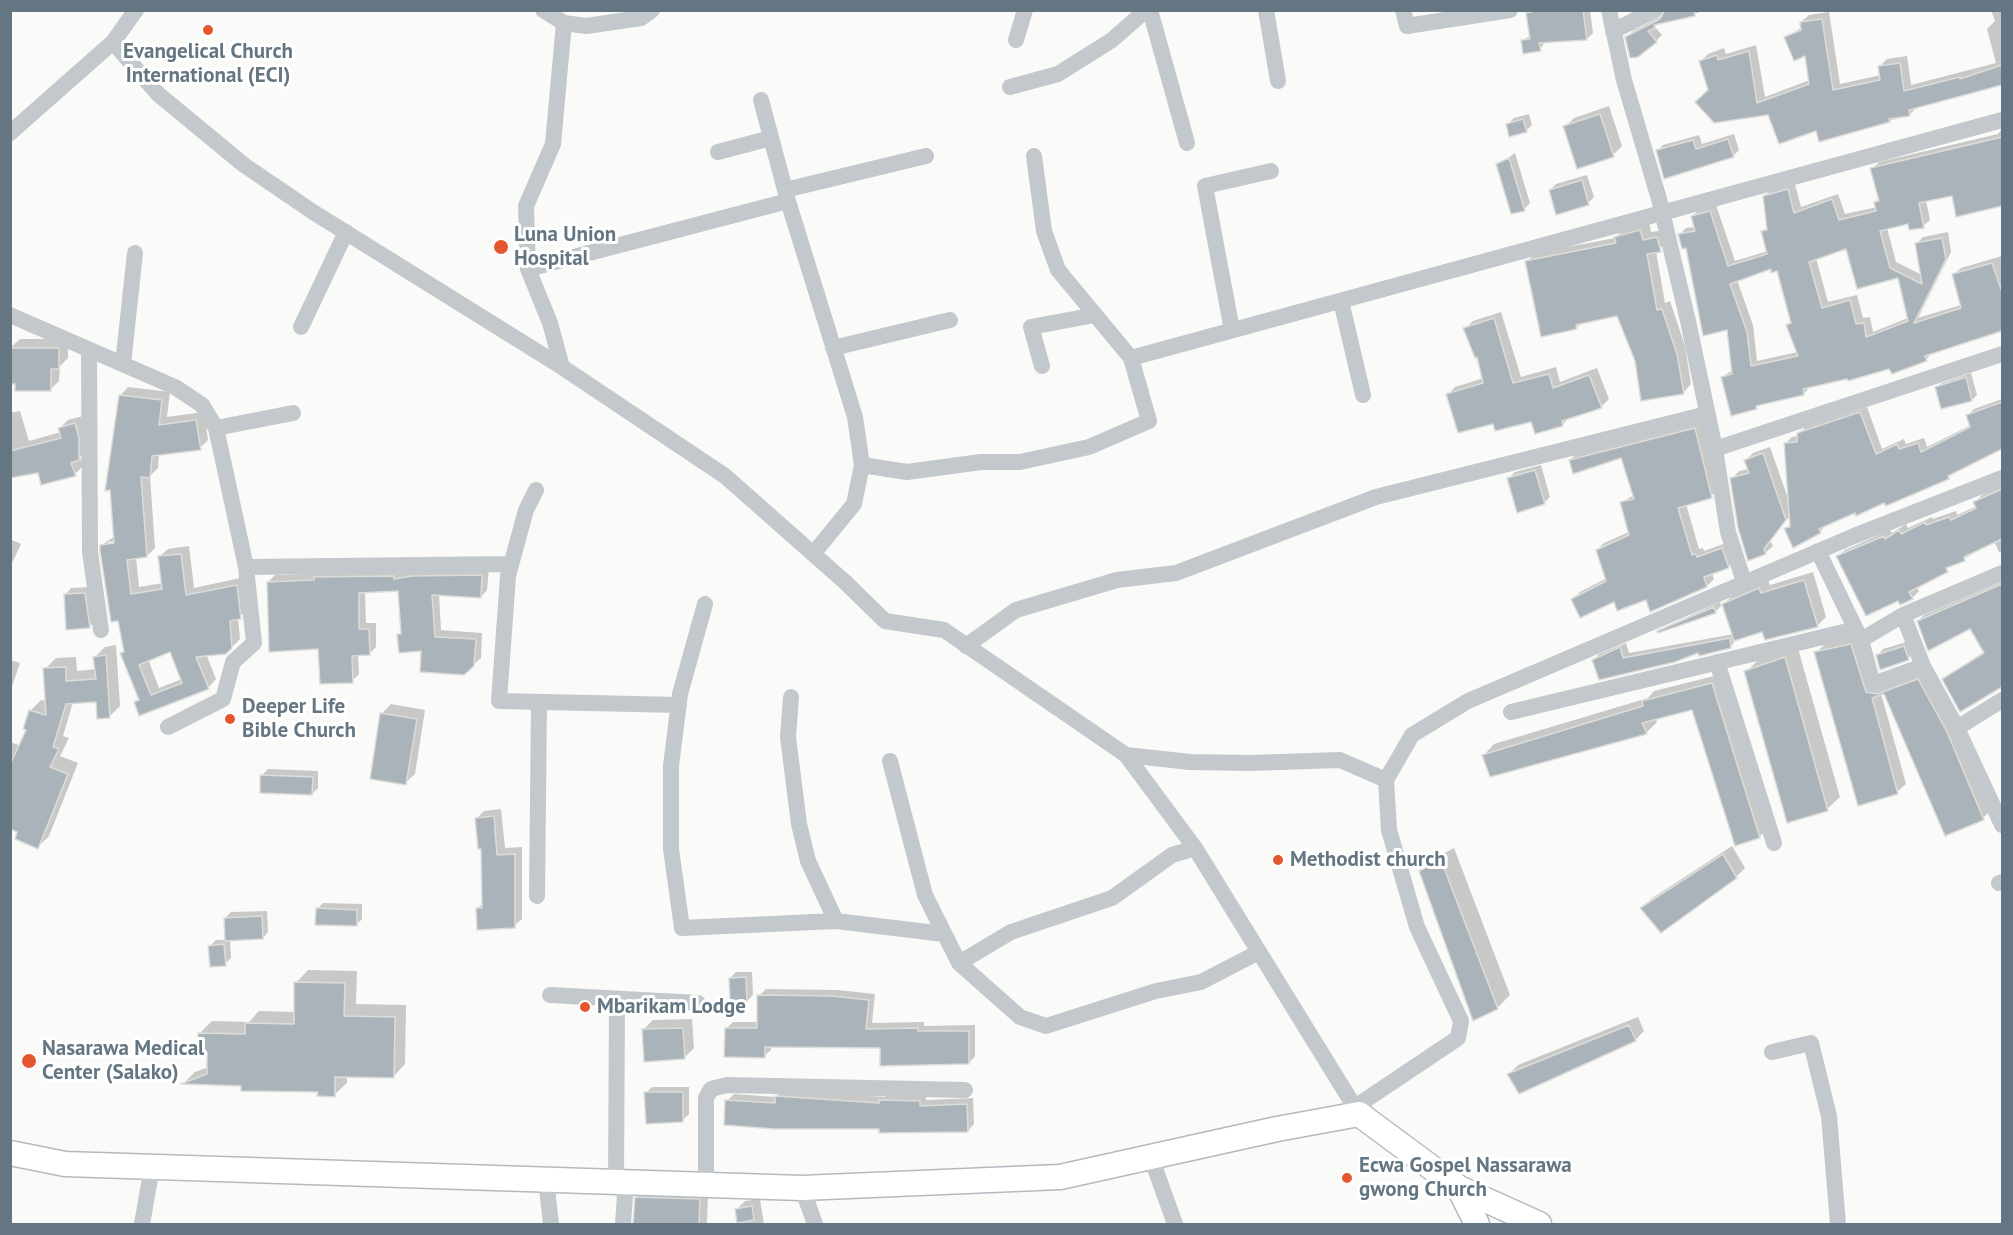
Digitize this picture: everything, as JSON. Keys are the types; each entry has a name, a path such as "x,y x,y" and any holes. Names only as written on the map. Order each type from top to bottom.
{"street":[{"path":"10,133 113,42 136,10"},
{"path":"543,10 564,23 586,26 641,18 652,10"},
{"path":"1016,40 1025,10"},
{"path":"1010,87 1058,74 1112,40 1148,10 1187,143"},
{"path":"1266,10 1278,81"},
{"path":"1403,10 1407,26 1510,10"},
{"path":"1609,10 1623,80 1662,213 1715,448 1728,532 1744,582"},
{"path":"1613,31 1655,10"},
{"path":"562,368 550,323 528,269 526,206 553,144 564,23"},
{"path":"113,42 158,93 244,165 562,368 724,477 813,554 885,621 944,630 1126,755 1195,848 1357,1111 1459,1188 1527,1222"},
{"path":"761,100 787,196 855,417 862,465 854,504 813,554"},
{"path":"1131,358 2002,120"},
{"path":"718,152 771,138"},
{"path":"528,269 926,156"},
{"path":"862,465 907,472 981,462 1020,462 1089,447 1149,421 1131,358 1058,270 1044,231 1034,156"},
{"path":"1233,330 1205,186 1271,171"},
{"path":"301,327 346,232"},
{"path":"123,364 135,253"},
{"path":"1341,301 1363,395"},
{"path":"10,315 175,387 202,405 216,428 246,567 254,643 233,662 223,699 168,727"},
{"path":"1042,366 1031,327 1095,315"},
{"path":"833,348 950,320"},
{"path":"90,350 90,552 101,630"},
{"path":"1715,448 2002,354"},
{"path":"216,428 292,413"},
{"path":"966,646 1016,610 1117,580 1176,573 1376,497 1707,414"},
{"path":"10,1153 64,1164 802,1188 1060,1177 1357,1111 1458,1038 1461,1021 1417,927 1389,830 1386,780 1412,735 1468,701 1818,551 2002,478"},
{"path":"536,490 526,510 511,564 499,701 679,705"},
{"path":"1818,551 1859,634 1873,684 1923,666"},
{"path":"246,567 511,564"},
{"path":"1511,712 1718,662 1859,634 2002,573"},
{"path":"705,604 679,705 671,766 671,849 682,928 836,921 944,934"},
{"path":"1903,615 1923,666 1958,728 2002,825"},
{"path":"1718,662 1774,843"},
{"path":"791,697 788,737 799,824 808,861 836,921"},
{"path":"1958,728 2002,700"},
{"path":"537,896 538,702"},
{"path":"1126,755 1190,762 1340,760 1386,780"},
{"path":"890,760 925,895 944,934 959,963 1020,1017 1046,1026 1156,991 1201,982 1259,952"},
{"path":"959,963 1011,932 1112,898 1172,855 1195,848"},
{"path":"550,995 617,1001 698,1003"},
{"path":"617,1001 624,1224"},
{"path":"1772,1052 1811,1043 1829,1116 1838,1224"},
{"path":"706,1185 706,1098 711,1089 727,1085 965,1090"},
{"path":"1151,1157 1176,1224"},
{"path":"142,1224 152,1167"},
{"path":"546,1179 551,1224"},
{"path":"802,1188 815,1224"},
{"path":"1459,1188 1477,1224"}],"building":[{"path":"1540,10 1583,10 1587,40 1539,43 1541,51 1523,54 1521,40 1530,39 1526,13"},
{"path":"1665,10 1694,10 1695,16 1654,25 1655,28 1648,31 1657,42 1638,57 1630,58 1625,37 1660,19"},
{"path":"1822,19 1833,90 1880,80 1878,66 1900,63 1904,91 1960,77 1960,79 2002,65 2002,85 1909,110 1910,116 1889,119 1890,122 1819,142 1816,131 1779,144 1768,115 1714,123 1695,102 1708,90 1699,61 1717,55 1718,60 1749,51 1757,103 1809,84 1805,56 1794,61 1784,37 1801,30 1800,22"},
{"path":"1600,114 1614,157 1577,169 1563,126"},
{"path":"1523,119 1527,132 1509,137 1506,124"},
{"path":"2002,137 2002,206 1956,217 1952,196 1919,203 1924,228 1909,230 1908,224 1880,231 1890,268 1922,284 1915,243 1942,238 1946,259 1914,323 1961,308 1952,274 1992,263 2002,292 2002,331 1925,356 1927,361 1892,374 1889,369 1848,381 1847,379 1803,389 1804,395 1756,406 1757,409 1731,416 1721,377 1732,374 1727,330 1703,336 1686,248 1682,249 1678,234 1695,231 1691,216 1710,211 1728,266 1767,254 1761,231 1767,230 1763,196 1788,189 1794,213 1832,199 1839,220 1876,211 1874,202 1879,201 1870,168","holes":["1846,249 1857,289 1898,278 1908,321 1866,337 1864,323 1856,324 1850,300 1822,308 1809,262","1771,269 1771,273 1777,271 1791,323 1786,325 1798,356 1751,366 1747,332 1730,284"]},
{"path":"1728,139 1734,157 1664,179 1656,150 1693,140 1696,149"},
{"path":"1509,158 1525,211 1511,214 1496,164"},
{"path":"1582,180 1589,205 1556,215 1549,190"},
{"path":"1640,230 1643,240 1657,237 1661,252 1647,254 1657,310 1662,309 1677,354 1684,394 1641,401 1635,361 1617,316 1576,325 1577,329 1541,337 1525,261 1616,243 1614,237"},
{"path":"1494,318 1513,383 1549,374 1553,388 1589,375 1602,408 1562,421 1563,426 1535,434 1531,422 1495,431 1493,424 1458,433 1446,394 1483,383 1477,357 1475,358 1463,328"},
{"path":"10,348 59,348 59,369 51,369 51,391 15,391 15,384 10,384"},
{"path":"1966,377 1972,401 1941,409 1935,387"},
{"path":"119,395 162,400 159,425 196,420 201,450 152,456 150,478 141,477 147,557 127,560 131,594 162,589 158,556 181,554 186,595 237,585 241,619 230,621 232,648 226,654 196,657 209,689 139,716 134,702 139,700 120,653 124,652 118,621 111,622 100,551 100,545 114,543 110,490 105,491","holes":["170,652 182,683 151,695 139,665"]},
{"path":"2002,402 2002,449 1948,476 1949,479 1886,506 1884,503 1819,529 1821,533 1793,548 1784,528 1790,527 1784,443 1797,442 1797,433 1860,412 1876,454 1897,444 1899,449 1918,443 1921,452 1970,427 1966,415"},
{"path":"75,423 79,438 79,460 71,463 76,476 41,485 38,473 10,478 10,451 61,438 58,428"},
{"path":"1695,428 1712,498 1678,508 1692,555 1696,554 1697,557 1722,548 1729,568 1704,577 1707,587 1650,612 1646,600 1617,611 1614,602 1580,618 1571,599 1606,581 1596,550 1629,535 1620,502 1634,499 1621,458 1573,474 1569,460"},
{"path":"1763,453 1786,520 1764,549 1766,554 1748,561 1738,528 1730,478 1749,473 1744,460"},
{"path":"1535,470 1545,504 1517,513 1507,478"},
{"path":"2002,489 2002,539 1964,557 1965,561 1946,568 1948,572 1909,592 1913,599 1900,605 1898,601 1866,616 1836,556 1884,536 1885,539 1899,530 1901,534 1925,522 1926,525 1949,517 1951,520 1976,508 1973,502"},
{"path":"482,575 481,598 432,595 435,637 476,639 474,666 464,675 420,672 421,651 399,653 397,634 401,634 398,591 359,593 359,629 369,629 370,655 352,656 353,683 320,684 318,649 269,652 267,582 314,580 314,577 394,576 394,579 412,576"},
{"path":"1804,580 1818,627 1765,640 1762,632 1734,641 1722,604 1759,588 1761,593"},
{"path":"2002,584 2002,687 1960,712 1942,679 1984,653 1970,629 1928,651 1917,621"},
{"path":"85,593 90,628 66,630 64,594"},
{"path":"1714,607 1716,613 1658,633 1657,631"},
{"path":"1730,638 1731,648 1699,656 1698,653 1675,662 1599,680 1592,660 1620,647 1623,658"},
{"path":"1851,644 1866,692 1877,694 1918,679 1947,732 1984,820 1945,836 1884,694 1872,698 1898,794 1858,806 1814,652"},
{"path":"1904,646 1909,660 1880,670 1876,655"},
{"path":"106,655 110,718 97,719 96,702 66,704 53,747 59,749 50,767 68,774 38,849 15,839 17,832 10,829 10,765 26,730 23,729 29,710 46,715 43,668 66,667 66,681 96,679 93,657"},
{"path":"1785,657 1828,811 1787,823 1744,671"},
{"path":"1712,683 1760,838 1735,846 1692,710 1642,723 1647,734 1490,777 1482,755 1643,706 1642,701"},
{"path":"380,713 417,719 406,785 370,779"},
{"path":"260,775 313,777 312,795 260,793"},
{"path":"494,816 497,855 515,854 515,928 477,930 476,908 482,908 481,849 478,849 475,818"},
{"path":"1723,854 1737,878 1661,933 1640,908"},
{"path":"1441,860 1498,1009 1473,1021 1419,871"},
{"path":"316,908 357,910 357,926 315,925"},
{"path":"262,916 263,939 225,941 224,918"},
{"path":"224,944 226,966 210,967 208,946"},
{"path":"746,977 747,1002 730,1003 729,978"},
{"path":"294,982 345,983 344,1016 395,1017 394,1078 335,1077 335,1097 317,1096 318,1092 241,1091 241,1086 181,1084 207,1074 207,1053 198,1052 198,1033 245,1034 245,1023 294,1024"},
{"path":"757,995 831,996 869,1000 866,1029 918,1028 918,1031 969,1031 969,1064 880,1066 880,1048 765,1047 765,1058 724,1057 725,1028 757,1028"},
{"path":"1629,1025 1636,1041 1519,1094 1507,1074"},
{"path":"683,1028 685,1059 644,1062 642,1029"},
{"path":"644,1092 683,1092 683,1122 646,1124"},
{"path":"775,1096 879,1103 879,1100 920,1101 920,1106 967,1104 968,1132 879,1133 879,1129 774,1129 724,1125 725,1100 775,1103"},
{"path":"635,1197 700,1199 699,1224 633,1224"},
{"path":"752,1206 754,1220 737,1223 735,1209"}],"place":[{"name":"Evangelical Church International (ECI)","path":"208,30"},
{"name":"Luna Union Hospital","path":"501,247"},
{"name":"Deeper Life Bible Church","path":"230,719"},
{"name":"Methodist church","path":"1278,860"},
{"name":"Mbarikam Lodge","path":"585,1007"},
{"name":"Nasarawa Medical Center (Salako)","path":"29,1061"},
{"name":"Ecwa Gospel Nassarawa gwong Church","path":"1347,1178"}]}
